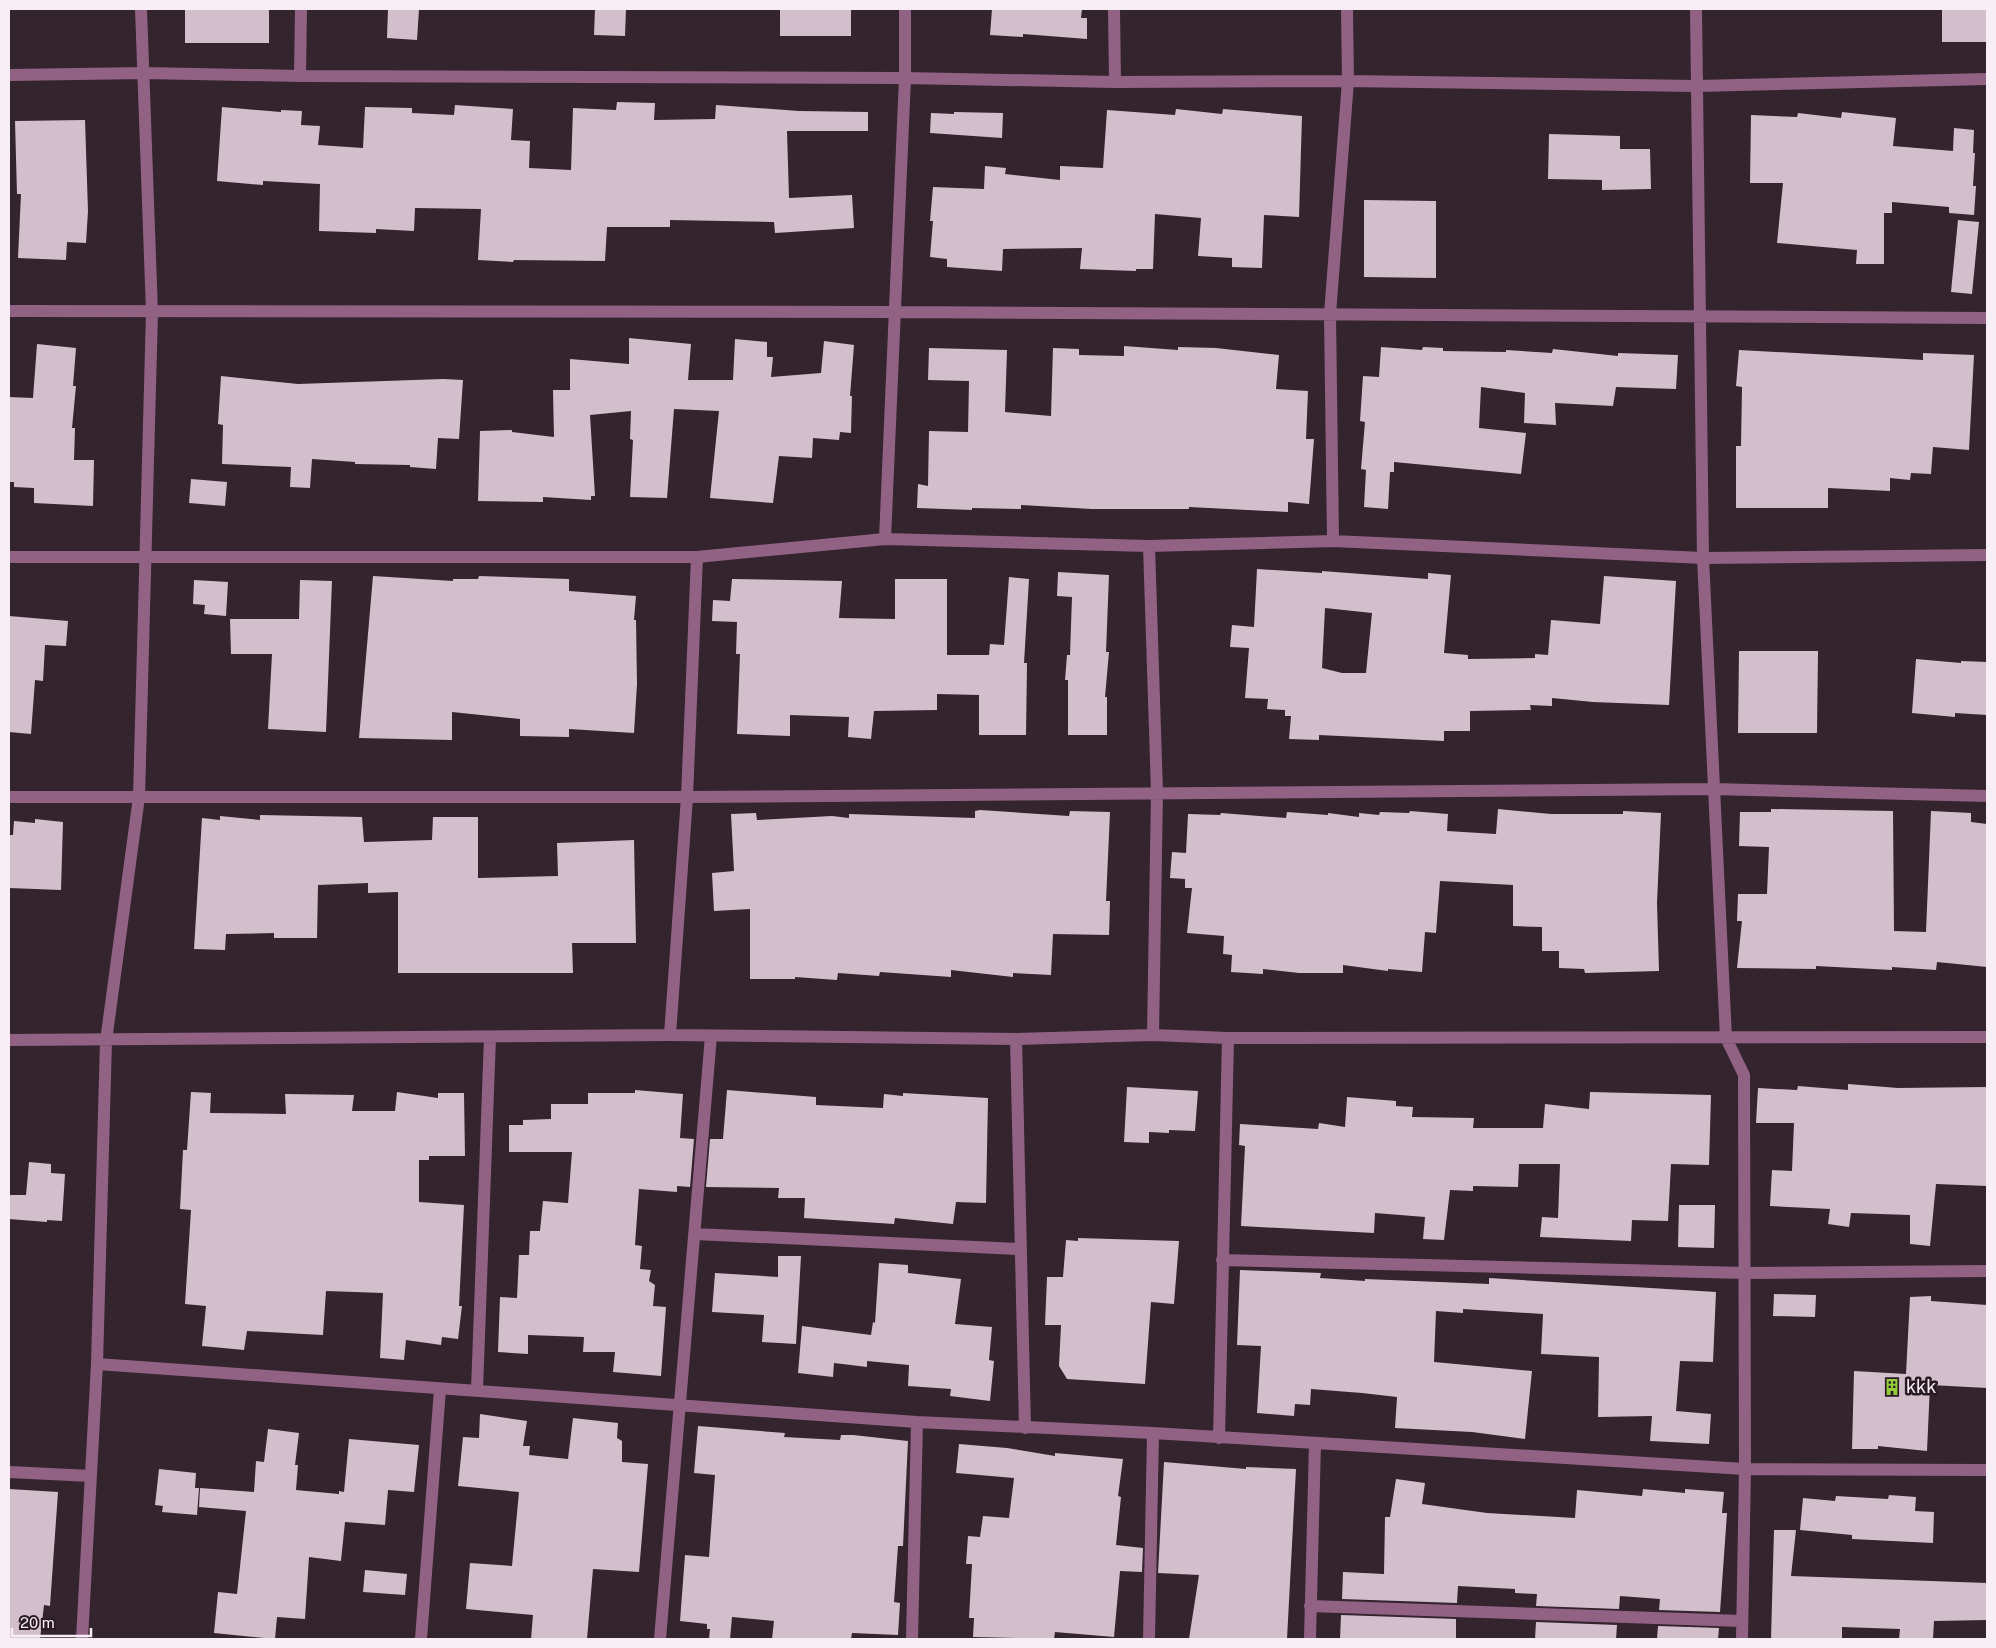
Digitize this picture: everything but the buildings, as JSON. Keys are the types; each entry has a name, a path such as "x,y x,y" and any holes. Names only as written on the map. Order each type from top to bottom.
{"street":[{"path":"82,1639 98,1364 106,1041 139,797 152,312 145,73 141,9"},
{"path":"300,76 301,9"},
{"path":"885,539 905,78 906,9"},
{"path":"1114,9 1115,82"},
{"path":"1333,541 1330,314 1348,81 1348,9"},
{"path":"1696,9 1703,558 1726,1038 1744,1075 1745,1469 1742,1639"},
{"path":"9,75 145,73 300,76 905,78 1115,82 1348,81 1697,86 1987,79"},
{"path":"9,311 895,312 1700,318 1987,318"},
{"path":"9,557 697,557 885,539 1149,546 1333,541 1703,558 1987,556"},
{"path":"1149,546 1157,792 1153,1035"},
{"path":"670,1035 687,797 697,557"},
{"path":"9,797 687,797 1714,789 1987,796"},
{"path":"9,1040 106,1041 670,1035 1016,1039 1153,1035 1228,1038 1987,1037"},
{"path":"660,1639 696,1234 711,1036"},
{"path":"477,1390 490,1037"},
{"path":"1218,1438 1228,1038"},
{"path":"1016,1039 1019,1249 1025,1428"},
{"path":"696,1234 1019,1249"},
{"path":"1222,1260 1744,1273 1987,1272"},
{"path":"98,1364 440,1389 681,1403 917,1422 1153,1433 1745,1469 1987,1470"},
{"path":"421,1639 440,1389"},
{"path":"912,1639 917,1422"},
{"path":"1149,1639 1153,1433"},
{"path":"1310,1639 1316,1443"},
{"path":"9,1472 91,1476"},
{"path":"1310,1606 1742,1622"}],"place":[{"name":"kkk","path":"1892,1387"}]}
